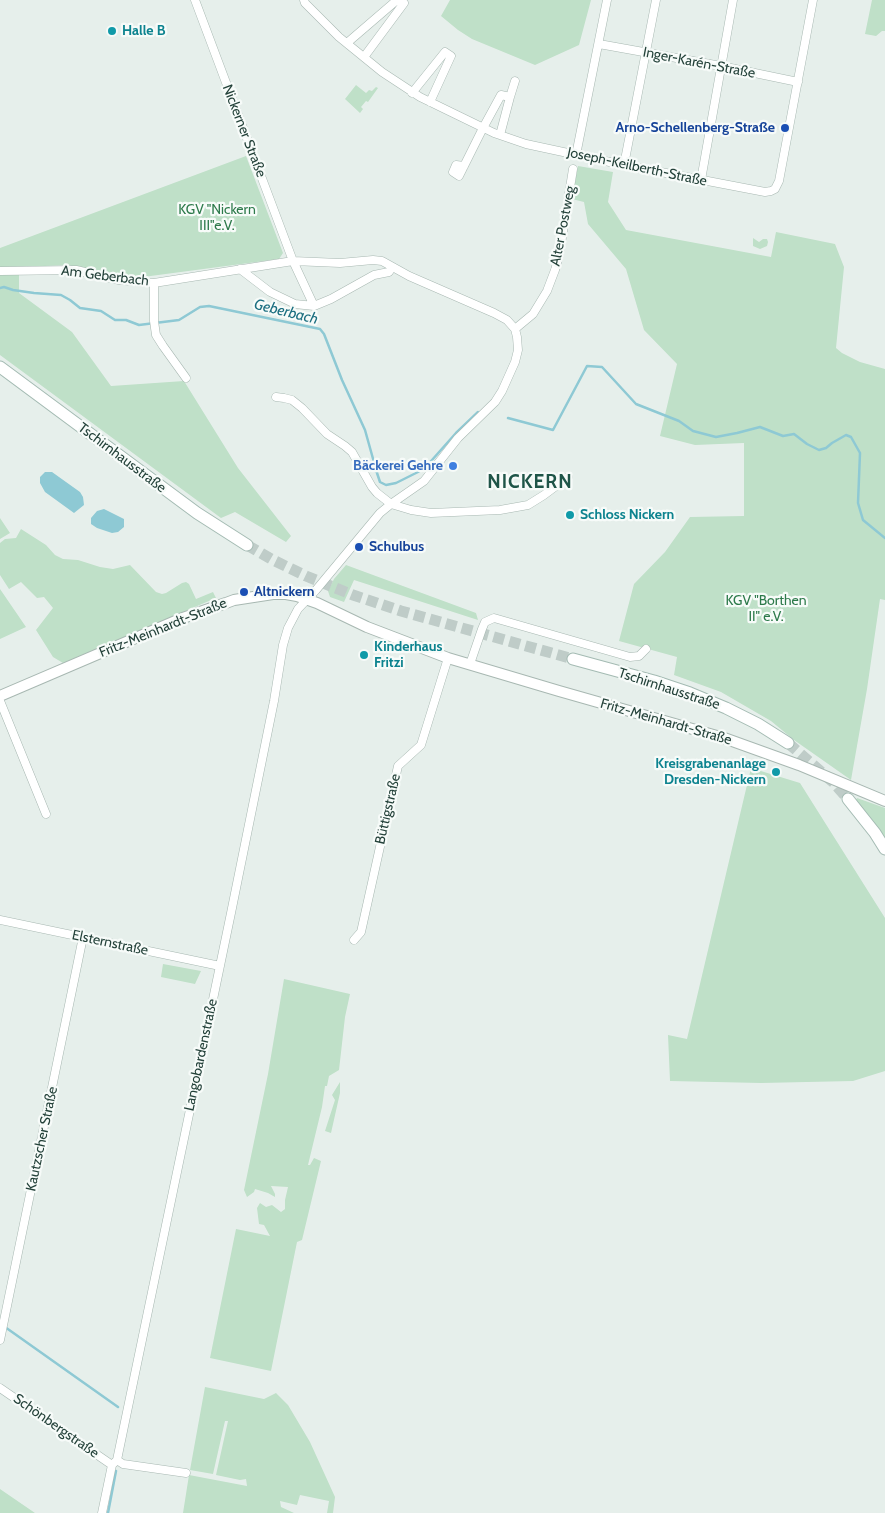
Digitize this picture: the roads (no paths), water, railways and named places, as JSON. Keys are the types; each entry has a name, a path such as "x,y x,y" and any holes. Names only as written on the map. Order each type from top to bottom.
{"main road":[{"name":"Tschirnhausstraße","path":"0,367 182,502 248,546"},
{"name":"Tschirnhausstraße","path":"573,659 690,693 758,724 788,743"},
{"path":"848,799 885,849"}],"street":[{"name":"Nickerner Straße","path":"195,0 293,262"},
{"name":"Joseph-Keilberth-Straße","path":"304,0 364,58 412,93 500,135 526,144 765,192 774,189 779,181 798,82"},
{"path":"576,154 607,0"},
{"path":"624,165 656,0"},
{"path":"701,180 733,0"},
{"path":"798,82 813,0"},
{"path":"347,43 402,1"},
{"path":"364,58 402,1"},
{"name":"Inger-Karén-Straße","path":"599,44 798,82"},
{"path":"412,93 445,52 451,56 430,102"},
{"path":"500,135 515,81"},
{"path":"464,166 501,95 510,97"},
{"name":"Alter Postweg","path":"515,329 533,314 556,270 573,170"},
{"name":"Am Geberbach","path":"0,271 76,270 119,280 154,283 293,262 340,263 382,261 436,288 494,313 507,320 515,329"},
{"path":"293,262 314,306"},
{"path":"240,269 270,292 295,304 314,306 331,299 374,275 389,272 392,267"},
{"path":"154,283 154,324 156,335 186,378"},
{"path":"307,599 380,514 424,481 458,438 495,402 515,362 518,350 518,337 515,329"},
{"path":"276,397 292,400 327,434 345,446 356,458 377,493 391,504 411,510 431,512 500,510 528,505 568,477"},
{"name":"Fritz-Meinhardt-Straße","path":"0,696 180,619 234,600 286,594 307,599 367,627 448,658 724,738 799,765 885,801"},
{"name":"Langobardenstraße","path":"102,1513 115,1462 220,966 274,701 283,645 292,618 307,599"},
{"path":"470,664 485,622 494,618 630,657 639,656 646,648"},
{"name":"Büttigstraße","path":"354,940 360,932 398,766 421,745 448,658"},
{"path":"0,701 46,814"},
{"name":"Elsternstraße","path":"0,920 220,966"},
{"name":"Kautzscher Straße","path":"0,1340 83,937"},
{"name":"Schönbergstraße","path":"0,1388 115,1462 186,1473"}],"water":[{"path":"45,472 52,472 80,492 84,505 74,513 45,492 40,483 40,477"},
{"path":"104,509 124,519 124,527 118,532 112,533 91,524 91,518 97,511"}],"waterway":[{"name":"Geberbach","path":"0,288 61,295 80,308 101,311 115,320 126,320 139,325 179,320 200,307 209,306 320,329 324,334 342,380 365,430 380,482 386,485 396,483 424,469 456,433 478,412"},
{"name":"Geberbach","path":"508,418 553,430 587,366 602,367 636,404 679,421 693,431 716,437 760,427 783,436 794,434 819,450 826,448 846,435 851,437 860,453 858,503 863,520 885,538"},
{"path":"5,1327 118,1407"},
{"path":"108,1513 116,1471"}],"tunnel":[{"path":"247,545 306,576 353,595 401,611 573,659"},
{"path":"788,743 834,783 848,799"}],"place":[{"name":"Halle B","path":"112,31"},
{"name":"Arno-Schellenberg-Straße","path":"785,128"},
{"name":"Bäckerei Gehre","path":"453,466"},
{"name":"Schloss Nickern","path":"570,515"},
{"name":"Schulbus","path":"359,547"},
{"name":"Altnickern","path":"244,592"},
{"name":"Kinderhaus Fritzi","path":"364,655"},
{"name":"Kreisgrabenanlage Dresden-Nickern","path":"776,772"}],"district":[{"name":"NICKERN","path":"530,482"}],"park label":[{"name":"KGV \"Nickern III\"e.V.","path":"217,218"},
{"name":"KGV \"Borthen II\" e.V.","path":"766,610"}]}
